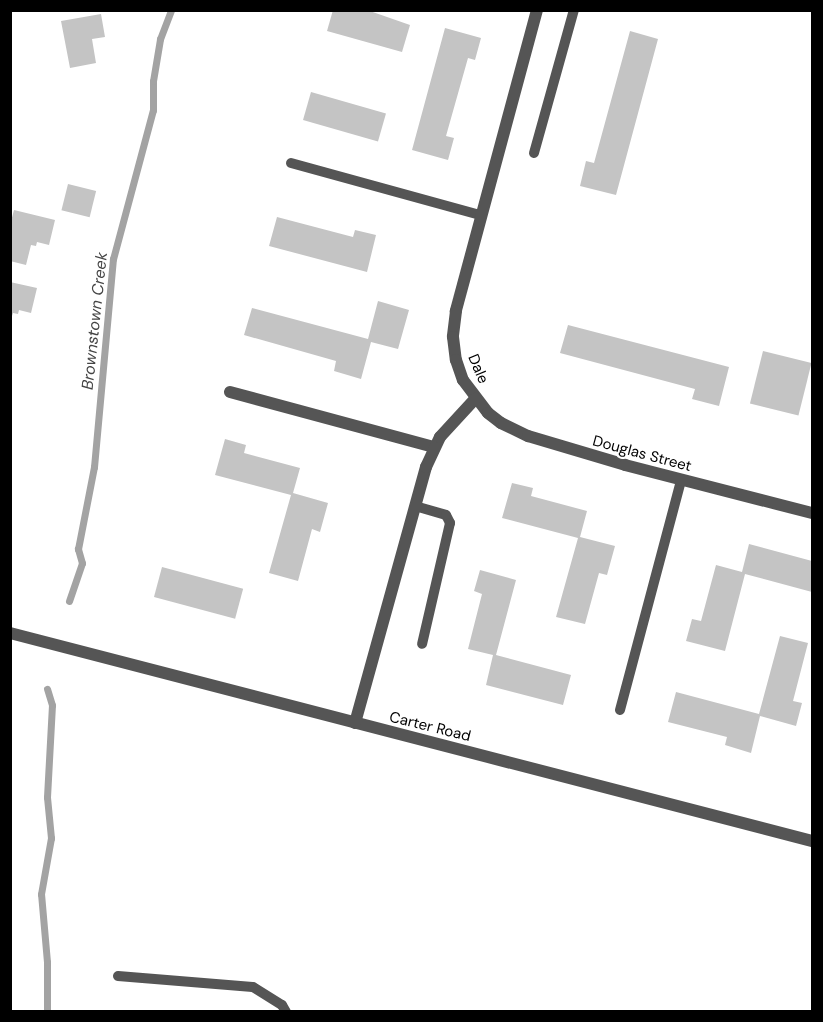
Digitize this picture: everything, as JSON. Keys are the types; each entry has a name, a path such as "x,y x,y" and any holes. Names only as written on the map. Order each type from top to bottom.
{"street":[{"name":"Dale","path":"356,723 415,506 434,447 475,399 463,380 456,360 453,337 456,311 537,10"},
{"path":"230,392 434,447"},
{"name":"Douglas Street","path":"475,399 501,423 556,446 813,513"},
{"name":"Carter Road","path":"10,633 813,841"}],"lane":[{"path":"534,153 570,11"},
{"path":"291,163 480,215"},
{"path":"620,710 681,480"},
{"path":"415,506 446,515 450,523 422,644"},
{"path":"118,976 253,987 282,1005 286,1011"}],"building":[{"path":"333,10 367,10 410,25 402,52 327,31"},
{"path":"101,14 105,37 92,39 96,63 70,68 61,21"},
{"path":"445,28 481,38 475,60 468,58 446,136 454,138 448,160 412,150"},
{"path":"630,31 658,39 616,195 580,186 586,161 594,163"},
{"path":"311,92 386,113 378,141 303,120"},
{"path":"68,184 96,191 90,217 61,210"},
{"path":"14,210 55,220 49,245 37,242 36,246 31,245 26,265 10,261 10,225"},
{"path":"277,217 353,237 355,230 376,235 367,272 269,246"},
{"path":"10,282 37,288 31,313 19,310 18,314 13,313 11,319"},
{"path":"378,301 409,310 398,349 371,342 361,379 334,371 336,361 244,335 252,308 368,339"},
{"path":"568,325 729,367 719,406 692,399 695,389 560,353"},
{"path":"763,351 812,363 798,415 750,403"},
{"path":"225,439 246,445 244,453 300,468 293,493 328,503 320,532 312,529 298,581 269,573 291,495 215,475"},
{"path":"512,483 533,488 531,496 587,511 580,537 615,546 607,575 599,573 585,624 556,617 578,538 502,518"},
{"path":"749,544 812,561 812,592 745,574 725,651 686,641 692,619 701,621 716,565 742,572"},
{"path":"162,567 243,589 235,619 154,597"},
{"path":"480,570 516,580 496,655 571,675 563,705 486,685 493,655 468,649 482,594 474,591"},
{"path":"780,636 808,643 793,701 802,703 796,726 760,716 751,753 725,745 727,737 668,722 676,692 759,714"}],"waterway":[{"name":"Brownstown Creek","path":"69,601 82,563 78,549 94,467 113,259 153,110 153,81 160,39 171,10"},
{"name":"Brownstown Creek","path":"47,689 52,705 47,797 51,838 41,894 47,962 47,1012"}]}
